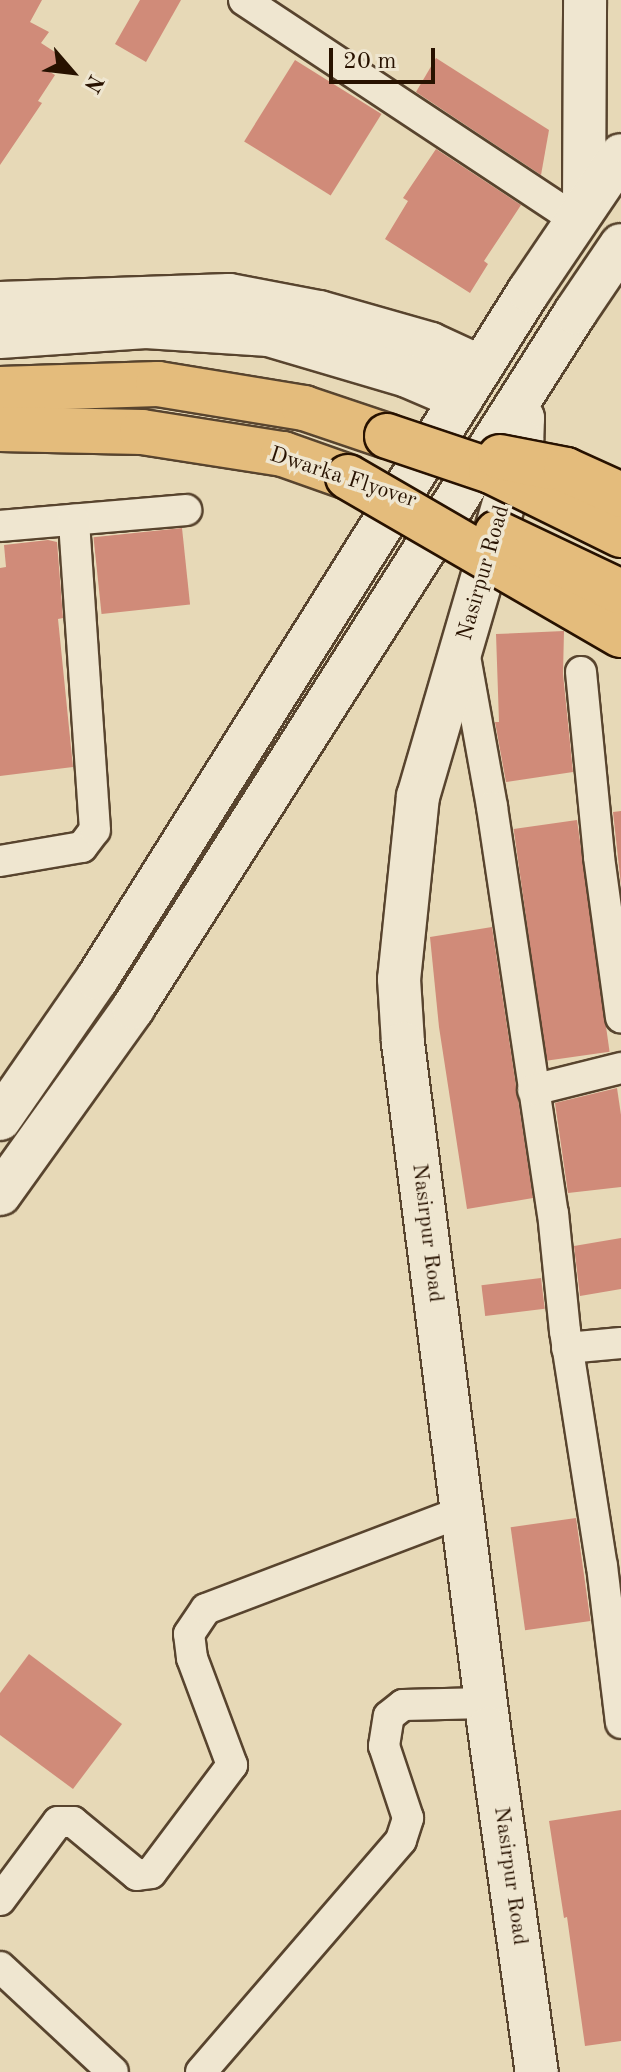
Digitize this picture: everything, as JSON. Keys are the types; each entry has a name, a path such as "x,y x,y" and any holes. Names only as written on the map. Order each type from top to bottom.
{"main road":[{"path":"0,389 158,384 304,408 491,471 621,535"},
{"name":"Dwarka Flyover","path":"0,429 142,432 283,454 472,522 621,592"},
{"path":"387,436 566,470 621,495"},
{"path":"348,477 621,635"}],"street":[{"path":"244,0 580,212"},
{"path":"580,212 585,0"},
{"path":"0,1119 97,979 471,383 580,212 621,155"},
{"path":"0,1194 16,1142 133,1008 621,245"},
{"path":"0,303 229,295 285,303 431,344 471,383"},
{"path":"0,337 146,327 269,335 407,376 471,383"},
{"name":"Nasirpur Road","path":"516,406 523,418 522,441 418,796 399,979 403,1043 486,1703 537,2072"},
{"path":"0,526 186,510"},
{"path":"0,861 82,847 95,830 74,520"},
{"path":"463,645 492,807 553,1213 567,1348 602,1566 621,1723"},
{"path":"581,672 599,857 616,926 621,1017"},
{"path":"533,1090 621,1068"},
{"path":"567,1348 621,1343"},
{"path":"0,1900 58,1822 73,1822 137,1875 151,1873 232,1765 192,1658 189,1634 206,1609 462,1512"},
{"path":"201,2072 401,1840 408,1818 384,1746 389,1716 403,1705 486,1703"},
{"path":"0,1967 113,2072"}],"building":[{"path":"0,0 42,0 30,22 49,32 41,43 61,56 50,72 55,75 38,101 42,103 0,165"},
{"path":"140,0 181,0 146,62 115,44"},
{"path":"436,58 549,130 541,175 416,92"},
{"path":"295,60 382,114 331,195 244,141"},
{"path":"436,149 521,205 484,261 488,264 470,293 385,239 408,201 403,198"},
{"path":"182,528 190,605 102,614 93,537"},
{"path":"48,540 57,542 63,618 58,619 73,767 0,776 0,568 6,567 4,545"},
{"path":"564,631 563,674 573,772 506,782 495,722 499,722 496,634"},
{"path":"621,811 621,885 613,812"},
{"path":"577,820 610,1052 546,1061 514,829"},
{"path":"492,927 533,1198 467,1209 439,1027 430,937"},
{"path":"617,1088 621,1115 621,1187 568,1193 555,1103"},
{"path":"621,1238 621,1289 580,1296 574,1246"},
{"path":"541,1278 545,1309 485,1316 481,1285"},
{"path":"576,1518 590,1621 525,1630 511,1527"},
{"path":"29,1654 122,1724 73,1789 0,1735 0,1693"},
{"path":"621,1810 621,2041 585,2046 567,1917 564,1918 549,1821"}]}
